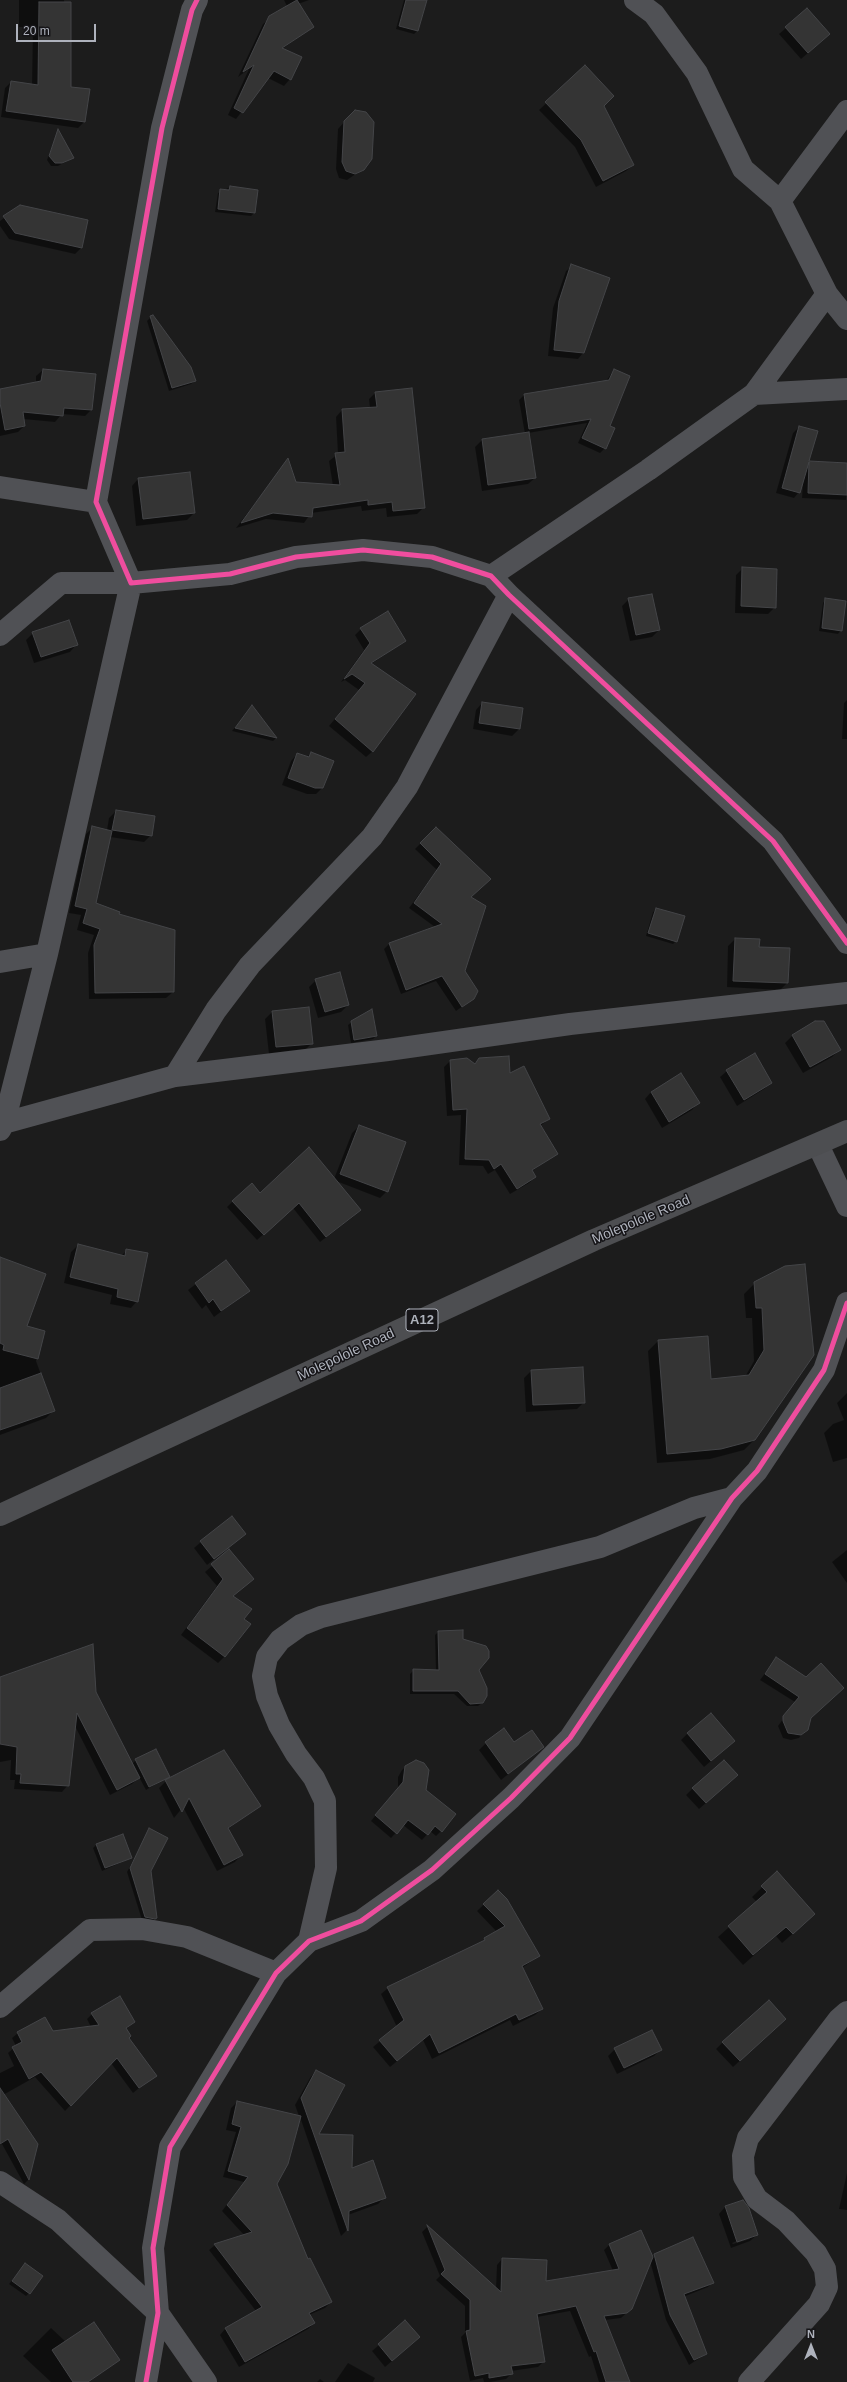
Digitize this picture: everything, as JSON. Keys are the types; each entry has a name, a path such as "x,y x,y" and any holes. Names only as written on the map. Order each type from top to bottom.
{"main road":[{"name":"Molepolole Road","path":"0,1515 594,1240 818,1145 847,1131"}],"street":[{"path":"2,1127 47,954 131,583 96,502 162,128 192,10 196,0"},
{"path":"635,0 654,14 697,73 743,169 780,201 827,294 847,319"},
{"path":"780,201 847,111"},
{"path":"491,576 648,470 754,394 827,294"},
{"path":"754,394 847,389"},
{"path":"0,487 96,502"},
{"path":"0,634 61,583 131,583 230,574 296,557 363,550 432,557 491,576 509,595 773,841 847,943"},
{"path":"175,1076 216,1010 250,965 372,837 407,787 509,595"},
{"path":"0,962 47,954"},
{"path":"2,1127 175,1076 388,1050 570,1024 847,993"},
{"path":"818,1145 847,1206"},
{"path":"146,2382 158,2313 153,2248 170,2147 276,1973 309,1941 361,1921 432,1870 511,1798 570,1738 732,1498 757,1471 824,1370 847,1303"},
{"path":"309,1941 326,1868 325,1801 314,1778 296,1754 279,1725 267,1696 263,1676 267,1657 280,1640 301,1625 321,1617 600,1547 694,1508 732,1498"},
{"path":"0,2007 90,1930 142,1929 187,1937 276,1973"},
{"path":"749,2382 819,2304 827,2287 825,2270 816,2253 786,2221 757,2199 744,2177 743,2156 748,2138 839,2019 847,2012"},
{"path":"0,2182 58,2220 158,2313 206,2382"}],"building":[{"path":"297,0 314,27 282,48 302,57 291,80 274,71 243,113 234,108 254,65 243,72 269,16"},
{"path":"406,0 427,0 418,31 399,26"},
{"path":"39,2 71,2 71,87 90,89 85,122 6,111 11,81 38,85"},
{"path":"807,8 830,34 808,53 785,27"},
{"path":"585,65 614,96 604,106 634,165 603,181 581,140 545,102"},
{"path":"355,110 366,112 374,122 372,159 364,170 355,174 346,171 342,162 344,121"},
{"path":"58,129 74,158 62,163 55,163 49,156"},
{"path":"230,186 258,190 255,213 218,209 220,189 229,190"},
{"path":"20,205 88,220 82,248 15,233 3,216"},
{"path":"571,264 610,278 584,353 554,350 559,301"},
{"path":"153,315 191,367 196,381 172,388 150,316"},
{"path":"43,369 96,374 92,410 64,408 63,416 23,412 25,426 5,430 0,403 0,389 41,381"},
{"path":"614,369 630,376 610,426 615,428 606,449 582,438 591,419 529,429 524,394 609,380"},
{"path":"412,388 425,508 393,511 392,502 368,505 368,500 313,508 312,517 273,513 241,523 288,458 296,482 340,485 335,453 345,452 342,409 377,407 375,392"},
{"path":"799,426 818,431 809,461 847,463 847,495 808,493 809,462 800,493 782,488"},
{"path":"529,432 536,478 488,485 482,439"},
{"path":"190,472 195,513 143,519 138,478"},
{"path":"742,567 777,569 776,608 741,606"},
{"path":"652,594 660,630 636,635 628,598"},
{"path":"825,598 846,601 842,631 822,628"},
{"path":"388,611 406,641 371,663 416,694 373,752 335,719 365,683 352,674 344,679 370,643 360,628"},
{"path":"69,620 78,645 41,657 32,632"},
{"path":"482,702 523,708 520,729 479,723"},
{"path":"252,705 277,738 235,728"},
{"path":"311,752 334,761 323,788 315,788 288,778 297,753 309,757"},
{"path":"116,810 155,816 152,836 112,830"},
{"path":"92,826 112,831 96,903 120,912 119,914 175,930 174,992 95,993 94,945 100,929 83,923 87,909 75,906"},
{"path":"436,827 491,879 471,897 486,906 465,971 478,991 474,999 462,1007 442,976 406,990 389,943 442,924 414,903 441,864 420,843"},
{"path":"656,908 685,916 677,942 648,933"},
{"path":"735,938 760,939 759,947 790,948 788,983 733,981"},
{"path":"340,972 349,1005 325,1012 315,979"},
{"path":"309,1007 313,1044 276,1047 272,1011"},
{"path":"372,1009 377,1036 354,1040 351,1021"},
{"path":"815,1021 824,1021 841,1050 810,1067 792,1035"},
{"path":"755,1053 772,1083 744,1100 726,1070"},
{"path":"509,1056 510,1073 524,1066 550,1119 540,1124 558,1154 532,1170 536,1177 517,1189 501,1164 494,1169 489,1160 465,1159 467,1109 453,1110 450,1060 467,1058 475,1064 479,1058"},
{"path":"681,1073 700,1103 669,1122 651,1092"},
{"path":"359,1125 406,1142 388,1192 340,1174"},
{"path":"309,1147 361,1210 326,1237 299,1203 264,1235 232,1201 252,1183 260,1193"},
{"path":"78,1244 125,1256 126,1249 148,1253 138,1302 117,1297 118,1289 70,1277"},
{"path":"0,1257 46,1274 27,1326 45,1331 38,1359 3,1350 4,1345 0,1343"},
{"path":"226,1260 250,1291 221,1311 213,1299 209,1303 195,1283"},
{"path":"805,1264 814,1355 755,1440 721,1449 667,1454 658,1340 708,1336 711,1379 749,1375 764,1350 762,1308 756,1308 754,1282 785,1266"},
{"path":"583,1367 585,1403 533,1405 531,1370"},
{"path":"41,1373 55,1411 0,1430 0,1388"},
{"path":"232,1516 246,1534 214,1559 200,1541"},
{"path":"229,1549 254,1579 233,1596 252,1609 244,1619 251,1624 225,1657 187,1628 223,1579 211,1564"},
{"path":"463,1630 463,1639 486,1646 489,1651 489,1658 479,1670 487,1688 487,1696 483,1703 470,1704 458,1691 413,1691 413,1669 439,1670 438,1631"},
{"path":"93,1644 96,1692 140,1778 117,1790 77,1713 69,1786 20,1783 21,1774 16,1774 17,1747 0,1744 0,1677"},
{"path":"776,1657 806,1677 821,1663 844,1688 811,1718 808,1730 801,1735 788,1733 783,1721 783,1716 799,1697 765,1674"},
{"path":"711,1713 735,1741 711,1761 687,1733"},
{"path":"504,1728 514,1742 532,1730 544,1747 508,1774 485,1742"},
{"path":"156,1749 170,1777 149,1787 135,1759"},
{"path":"224,1750 261,1806 228,1828 243,1855 224,1865 189,1798 182,1812 165,1780"},
{"path":"416,1760 424,1763 429,1770 426,1790 456,1814 442,1832 435,1826 428,1835 408,1820 397,1834 375,1815 403,1782 405,1766"},
{"path":"724,1760 738,1775 706,1803 692,1788"},
{"path":"149,1828 168,1838 151,1871 157,1918 155,1919 145,1917 130,1868"},
{"path":"123,1834 132,1858 105,1868 96,1844"},
{"path":"777,1871 815,1914 793,1934 786,1927 753,1955 728,1926 767,1892 761,1886"},
{"path":"498,1890 507,1899 540,1956 522,1966 543,2009 519,2020 516,2014 439,2053 430,2034 397,2061 379,2040 404,2020 387,1987 485,1940 484,1938 505,1926 483,1904"},
{"path":"120,1996 135,2022 126,2028 131,2036 129,2038 157,2076 139,2088 117,2058 71,2106 41,2072 29,2079 12,2047 22,2042 17,2032 45,2017 53,2031 99,2025 91,2013"},
{"path":"769,2000 786,2019 740,2061 722,2042"},
{"path":"652,2030 662,2050 624,2068 614,2048"},
{"path":"316,2070 345,2085 319,2134 353,2135 352,2168 373,2160 386,2198 349,2211 348,2231 301,2098"},
{"path":"0,2088 38,2144 29,2180 8,2139 0,2144"},
{"path":"237,2101 301,2116 288,2164 277,2184 308,2259 310,2258 332,2302 309,2313 315,2323 245,2362 225,2328 262,2307 214,2244 252,2232 227,2205 248,2177 228,2171 241,2127 232,2124"},
{"path":"743,2200 749,2208 758,2235 737,2242 725,2206"},
{"path":"427,2225 501,2292 502,2258 547,2260 546,2281 619,2269 609,2244 641,2230 653,2257 632,2309 627,2313 604,2316 630,2382 606,2382 596,2351 594,2352 576,2306 537,2314 545,2362 511,2366 513,2374 489,2378 489,2373 475,2376 466,2331 470,2330 470,2300 441,2274 445,2270"},
{"path":"693,2237 714,2283 684,2294 707,2354 694,2360 670,2315 654,2254"},
{"path":"25,2263 43,2276 30,2294 12,2281"},
{"path":"405,2320 420,2337 392,2361 378,2344"},
{"path":"94,2322 120,2360 88,2382 73,2382 52,2350"}],"cycle path":[{"path":"197,0 192,10 162,128 96,502 131,583 230,574 296,557 363,550 432,557 491,576 509,595 773,841 847,943"},
{"path":"146,2382 158,2313 153,2248 170,2147 276,1973 309,1941 361,1921 432,1870 511,1798 570,1738 732,1498 757,1471 824,1370 847,1303"}]}
